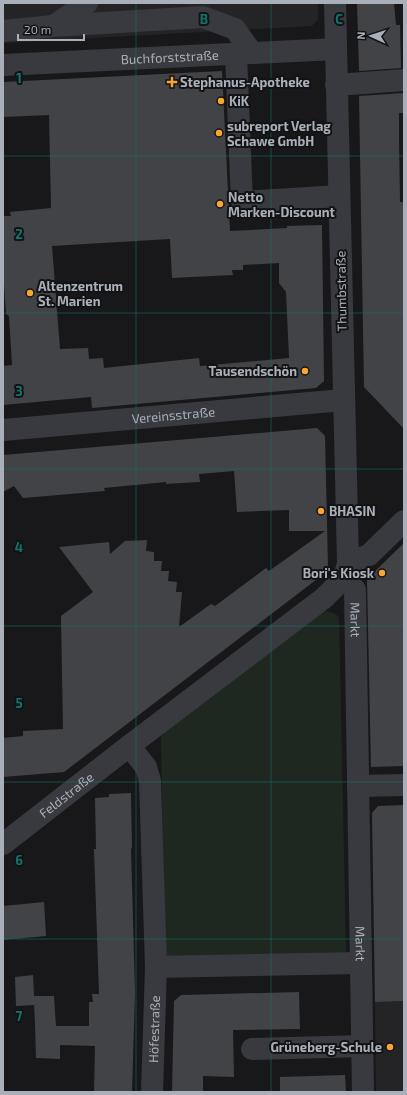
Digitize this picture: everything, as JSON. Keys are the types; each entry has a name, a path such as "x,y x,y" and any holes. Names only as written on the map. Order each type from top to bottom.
{"street":[{"path":"53,26 87,3"},
{"name":"Thumbstraße","path":"335,3 346,570"},
{"path":"3,31 53,26 203,17 235,29 244,53 242,202 339,196"},
{"name":"Buchforststraße","path":"3,66 336,49"},
{"path":"336,84 404,80"},
{"name":"Vereinsstraße","path":"3,430 343,400"},
{"path":"346,570 369,555 404,521"},
{"name":"Markt","path":"129,746 324,598 346,570 355,590 361,963 156,967"},
{"path":"129,746 146,767 150,781 156,967"},
{"name":"Feldstraße","path":"3,844 129,746"},
{"path":"358,786 404,785"},
{"path":"361,963 363,1092"},
{"name":"Höfestraße","path":"152,1092 156,967"},
{"path":"252,1049 363,1046"}],"shaded area":[{"path":"3,3 318,3 318,19 312,26 3,43"},
{"path":"328,611 337,615 339,618 346,952 342,956 169,960 165,954 161,737 165,732 322,612"},
{"name":"Grüneberg-Schule","path":"404,1001 404,1092 376,1092 375,1002"}],"building":[{"path":"357,3 394,3 396,25 400,25 401,68 359,71"},
{"path":"222,71 230,231 287,228 287,226 322,225 324,381 316,388 92,408 91,397 3,405 3,366 12,365 9,316 6,314 3,270 3,216 11,216 10,212 51,208 49,115 3,117 3,82","holes":["170,239 172,278 233,275 232,270 243,270 243,265 279,263 279,283 286,292 289,358 200,366 199,358 104,368 103,358 89,359 88,348 60,349 52,246"]},
{"path":"404,93 404,113 399,113 399,138 400,202 404,202 404,429 364,387 359,96"},
{"path":"317,428 325,436 328,567 325,573 64,772 3,777 3,738 23,736 23,731 63,729 61,616 93,592 59,547 109,542 110,554 125,541 147,540 146,551 154,552 154,561 162,561 161,571 169,571 168,581 177,582 176,592 182,592 179,627 211,604 215,606 266,568 269,571 325,531 289,531 289,510 237,512 234,471 199,474 200,482 166,484 166,482 104,488 105,491 23,498 14,486 3,492 3,455"},
{"path":"404,543 404,766 371,767 367,579"},
{"path":"131,793 135,993 132,1092 94,1092 95,1046 60,1045 60,1059 36,1058 34,1003 34,1005 16,1006 15,977 33,975 34,996 54,996 56,1026 89,1026 89,1002 93,1002 92,994 99,994 94,849 96,849 95,798 109,797 109,794"},
{"path":"404,805 404,1001 375,1002 372,813 378,806"},
{"path":"44,902 46,936 3,940 3,906"},
{"path":"299,992 300,1029 233,1030 234,1077 203,1076 203,1092 172,1092 174,1001 181,995"},
{"path":"345,1075 346,1092 280,1092 280,1077"}],"place":[{"name":"Stephanus-Apotheke","path":"172,82"},
{"name":"KiK","path":"221,101"},
{"name":"subreport Verlag Schawe GmbH","path":"219,133"},
{"name":"Netto Marken-Discount","path":"220,204"},
{"name":"Altenzentrum St. Marien","path":"30,293"},
{"name":"Tausendschön","path":"305,371"},
{"name":"BHASIN","path":"321,511"},
{"name":"Bori's Kiosk","path":"382,573"},
{"name":"Grüneberg-Schule","path":"390,1047"}]}
